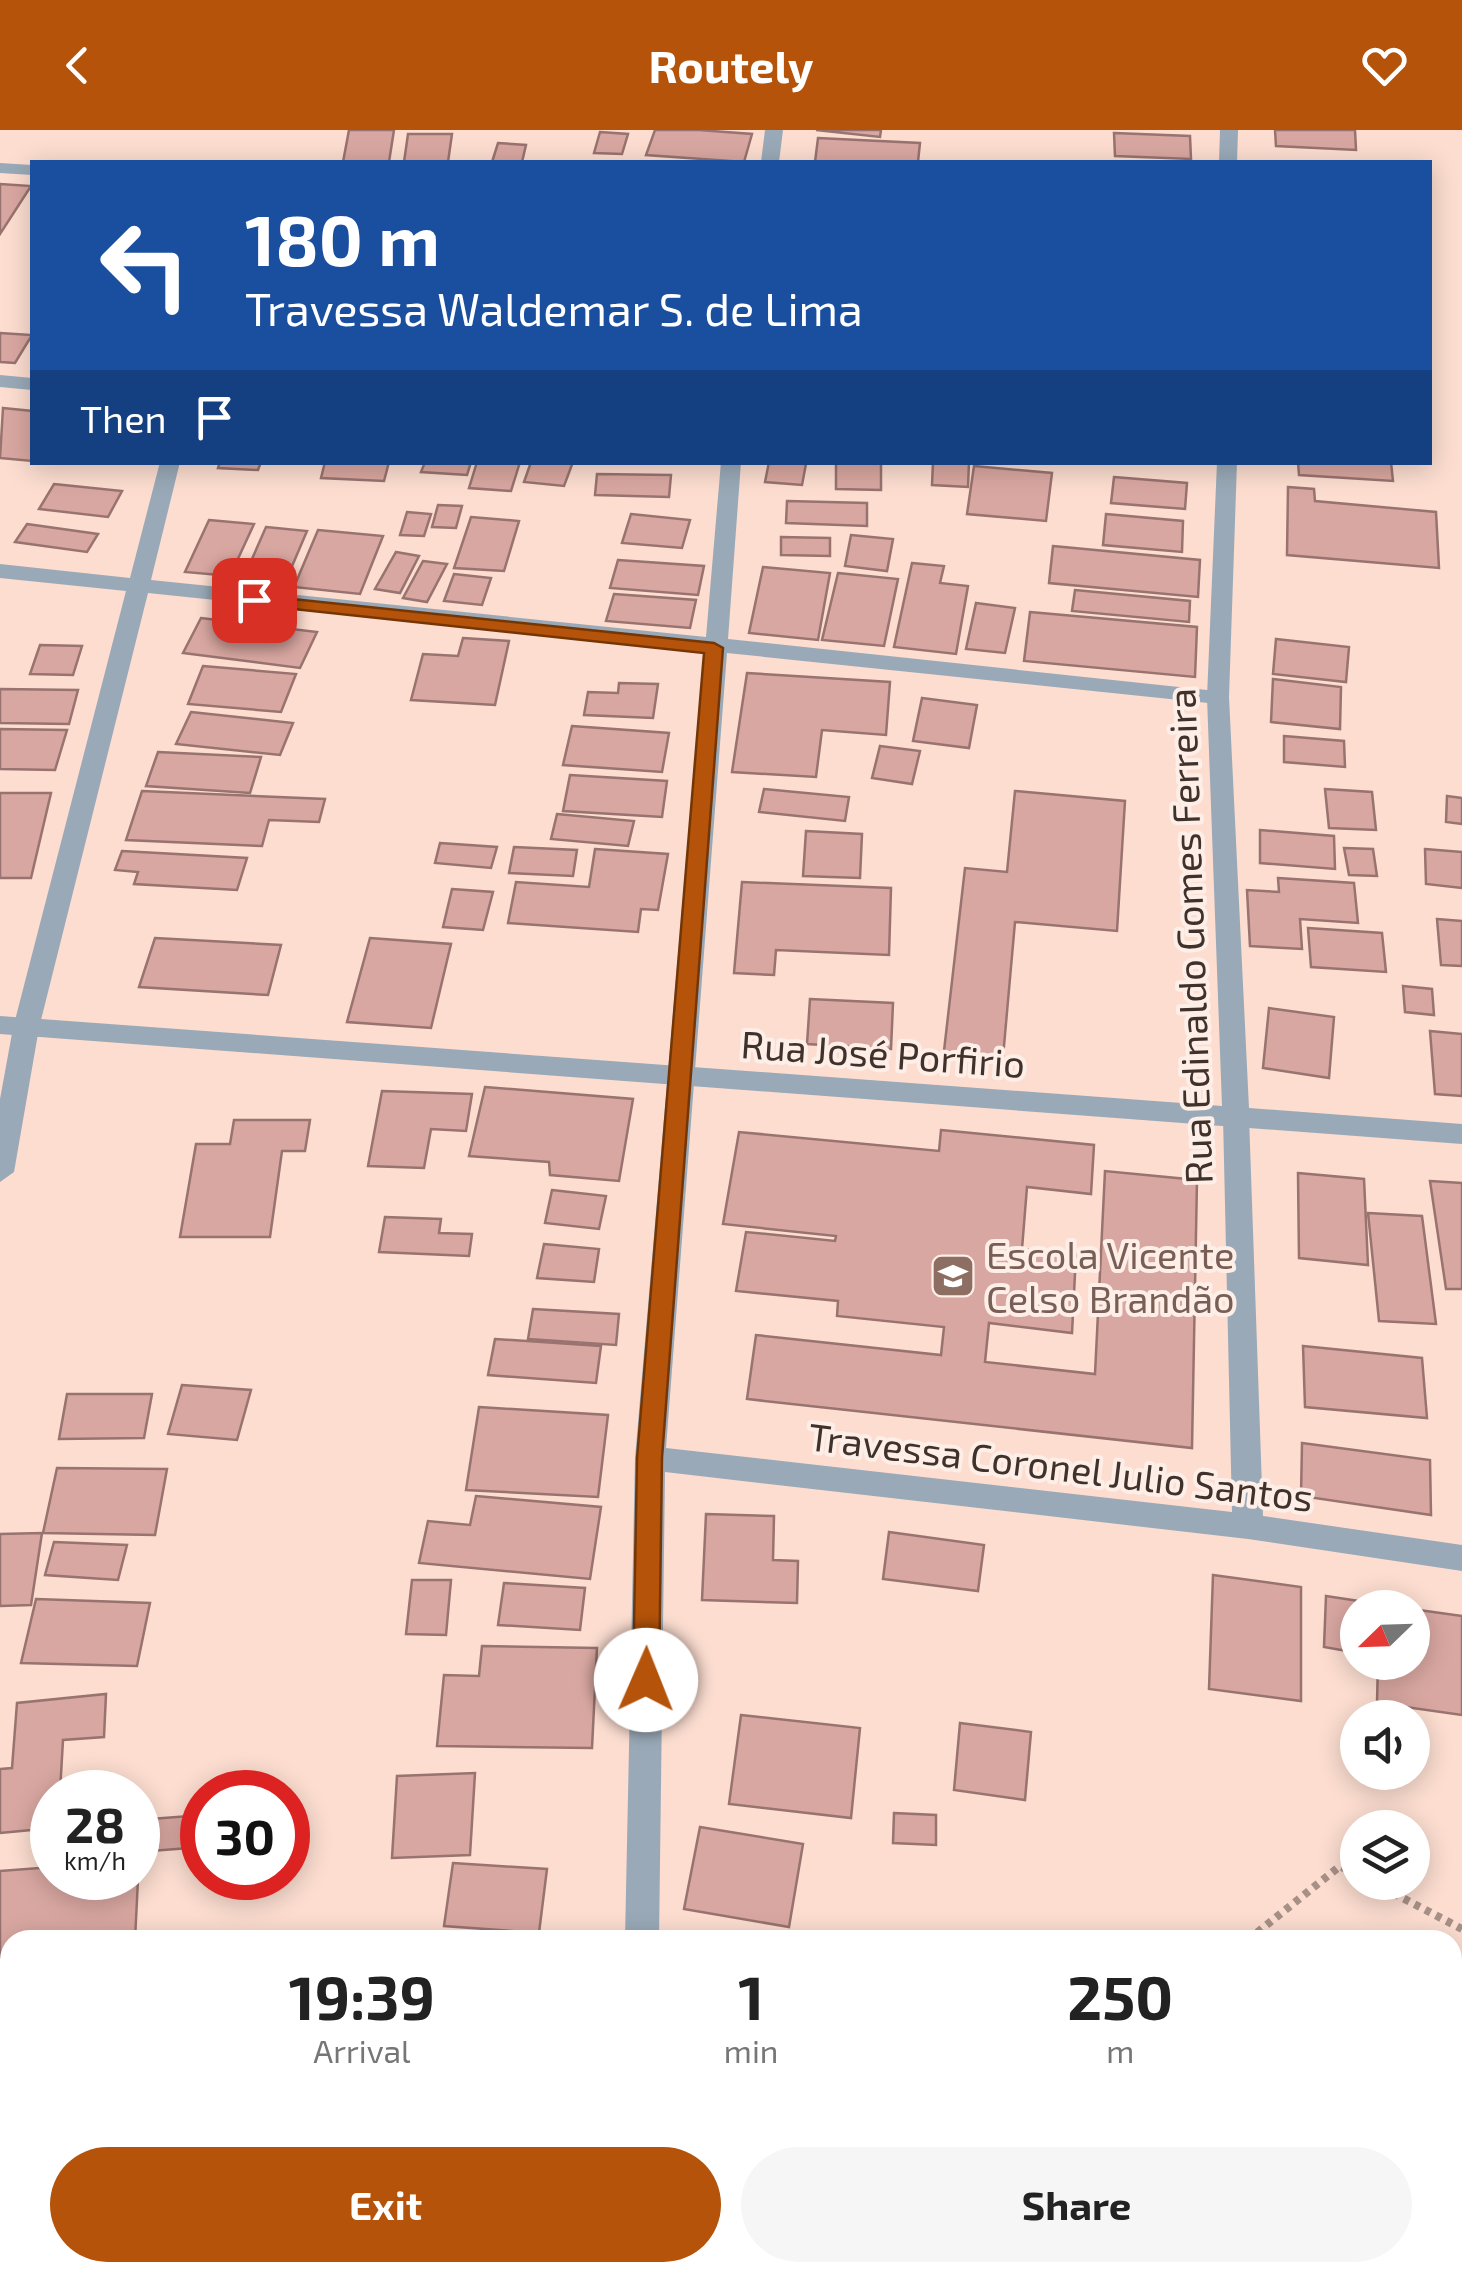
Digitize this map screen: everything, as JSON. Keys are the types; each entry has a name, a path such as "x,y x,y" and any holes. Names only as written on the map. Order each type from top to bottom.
{"street":[{"path":"770,160 774,130"},
{"path":"1228,160 1229,130"},
{"path":"0,168 30,170"},
{"path":"0,381 30,384"},
{"path":"0,1172 13,1026 140,588 169,465"},
{"path":"642,1930 650,1458 730,465"},
{"name":"Rua Edinaldo Gomes Ferreira","path":"1227,465 1218,698 1248,1526"},
{"path":"0,572 1218,698"},
{"name":"Rua José Porfirio","path":"13,1026 1462,1134"},
{"name":"Travessa Coronel Julio Santos","path":"650,1458 1248,1526 1462,1558"}],"path":[{"path":"1260,1930 1340,1866"},
{"path":"1406,1900 1462,1930"}],"building":[{"path":"349,130 394,130 389,160 343,160"},
{"path":"655,130 752,134 745,160 646,155"},
{"path":"816,130 881,130 880,137"},
{"path":"1275,130 1355,130 1356,150 1276,146"},
{"path":"600,132 628,134 622,154 594,153"},
{"path":"1114,133 1190,136 1191,159 1115,156"},
{"path":"408,134 452,134 448,160 404,160"},
{"path":"818,138 920,143 918,160 815,160"},
{"path":"498,143 526,145 522,160 493,160"},
{"path":"0,184 30,186 30,188 0,234"},
{"path":"0,333 30,335 15,363 0,362"},
{"path":"3,408 30,411 30,461 0,458"},
{"path":"219,465 260,465 258,470 218,468"},
{"path":"324,465 388,465 384,481 321,478"},
{"path":"424,465 470,465 467,475 421,472"},
{"path":"476,465 519,465 511,491 469,488"},
{"path":"530,465 572,465 564,486 524,482"},
{"path":"768,465 806,465 802,485 765,482"},
{"path":"836,465 881,465 881,490 836,489"},
{"path":"933,465 969,465 968,487 932,485"},
{"path":"1298,465 1391,465 1393,481 1299,475"},
{"path":"974,466 1052,473 1046,521 967,514"},
{"path":"597,474 671,475 669,497 595,495"},
{"path":"1114,477 1187,483 1185,509 1111,503"},
{"path":"54,484 122,491 108,517 39,509"},
{"path":"1288,487 1314,489 1315,501 1436,512 1439,568 1287,555"},
{"path":"787,501 867,503 867,526 786,523"},
{"path":"438,505 462,506 456,528 432,527"},
{"path":"407,512 431,514 424,536 400,535"},
{"path":"631,514 690,520 682,548 622,543"},
{"path":"1106,514 1183,521 1182,552 1103,545"},
{"path":"471,517 519,521 504,571 454,568"},
{"path":"209,520 254,524 230,576 185,572"},
{"path":"27,524 98,534 87,552 15,542"},
{"path":"266,527 307,531 287,578 245,575"},
{"path":"318,530 383,536 360,594 294,587"},
{"path":"851,535 893,539 887,571 845,566"},
{"path":"781,537 830,538 830,556 781,555"},
{"path":"1053,546 1200,560 1198,597 1049,583"},
{"path":"396,552 419,556 400,593 375,589"},
{"path":"618,560 704,566 698,595 610,588"},
{"path":"423,561 447,564 427,602 403,598"},
{"path":"912,563 944,566 940,583 968,586 956,654 894,647"},
{"path":"763,567 830,573 818,640 749,633"},
{"path":"838,573 898,579 884,646 822,640"},
{"path":"454,574 491,578 482,605 444,601"},
{"path":"1075,590 1190,601 1189,622 1072,611"},
{"path":"614,594 696,600 690,628 606,621"},
{"path":"976,603 1015,608 1005,653 966,649"},
{"path":"1030,612 1197,627 1195,677 1024,661"},
{"path":"201,618 317,632 300,668 183,653"},
{"path":"463,638 509,641 495,705 411,700 423,654 458,656"},
{"path":"1276,639 1349,647 1346,682 1273,674"},
{"path":"40,645 82,646 73,675 30,674"},
{"path":"203,666 296,674 281,712 188,704"},
{"path":"747,673 890,682 886,735 822,730 816,777 732,772"},
{"path":"1273,679 1341,687 1340,729 1271,722"},
{"path":"619,683 658,684 653,718 584,715 588,692 618,693"},
{"path":"0,689 78,690 69,724 0,723"},
{"path":"922,698 977,705 969,748 913,741"},
{"path":"191,712 293,723 280,755 176,744"},
{"path":"572,726 669,733 662,772 563,765"},
{"path":"0,729 67,730 55,770 0,769"},
{"path":"1284,736 1344,741 1345,767 1284,762"},
{"path":"880,746 920,751 912,784 872,778"},
{"path":"158,752 261,757 250,793 146,786"},
{"path":"570,775 667,781 662,817 563,811"},
{"path":"764,789 849,797 845,821 759,812"},
{"path":"1325,789 1372,792 1376,830 1329,828"},
{"path":"142,791 325,799 319,822 269,820 262,846 126,840"},
{"path":"1015,791 1125,801 1117,931 1015,922 1003,1057 944,1051 965,868 1007,872"},
{"path":"0,793 51,793 31,878 0,878"},
{"path":"1447,796 1462,798 1462,824 1446,822"},
{"path":"557,814 634,821 628,846 551,839"},
{"path":"1260,830 1334,836 1335,869 1260,863"},
{"path":"806,831 862,834 860,878 803,876"},
{"path":"440,843 497,847 491,868 435,863"},
{"path":"514,847 577,850 573,876 509,873"},
{"path":"1344,848 1373,849 1377,876 1349,875"},
{"path":"595,849 668,854 658,910 641,909 638,932 508,923 516,882 589,887"},
{"path":"1425,849 1462,852 1462,888 1426,884"},
{"path":"122,851 247,858 237,890 134,884 138,872 115,870"},
{"path":"1278,878 1354,883 1358,923 1300,919 1302,949 1250,946 1247,890 1279,892"},
{"path":"742,882 891,888 889,955 776,950 774,975 734,973"},
{"path":"452,889 493,892 483,930 443,927"},
{"path":"1437,919 1462,921 1462,966 1441,965"},
{"path":"1308,928 1382,933 1386,972 1311,967"},
{"path":"155,938 281,945 268,995 139,987"},
{"path":"370,938 451,944 431,1028 347,1022"},
{"path":"1403,986 1432,989 1434,1015 1405,1012"},
{"path":"810,999 893,1003 891,1049 807,1044"},
{"path":"1269,1008 1334,1017 1329,1078 1263,1068"},
{"path":"1430,1031 1462,1034 1462,1096 1435,1094"},
{"path":"485,1087 633,1099 619,1181 550,1175 549,1162 469,1156"},
{"path":"382,1091 472,1094 466,1131 431,1129 424,1168 368,1166"},
{"path":"234,1120 310,1120 305,1151 282,1151 270,1237 180,1237 196,1144 230,1144"},
{"name":"Escola Vicente Celso Brandão","path":"941,1130 1094,1145 1091,1194 1027,1187 1022,1249 1076,1254 1072,1333 989,1323 985,1362 1095,1374 1105,1171 1197,1180 1192,1448 747,1399 756,1335 941,1355 944,1327 837,1316 838,1301 736,1291 746,1232 835,1241 836,1236 723,1224 739,1132 939,1151"},
{"path":"1298,1173 1364,1179 1368,1265 1299,1258"},
{"path":"1430,1181 1462,1183 1462,1289 1446,1289"},
{"path":"552,1190 606,1196 599,1229 545,1223"},
{"path":"1368,1213 1422,1216 1436,1324 1379,1321"},
{"path":"385,1217 441,1219 439,1233 472,1234 469,1256 379,1252"},
{"path":"544,1244 599,1249 594,1282 537,1278"},
{"path":"533,1309 619,1314 616,1345 528,1339"},
{"path":"495,1339 601,1346 596,1383 488,1375"},
{"path":"1303,1346 1422,1358 1427,1418 1305,1407"},
{"path":"182,1385 251,1390 237,1440 168,1434"},
{"path":"67,1394 152,1394 144,1438 59,1439"},
{"path":"479,1407 608,1415 598,1497 466,1490"},
{"path":"1302,1443 1430,1460 1431,1515 1301,1496"},
{"path":"57,1468 167,1469 155,1535 43,1533"},
{"path":"476,1496 601,1507 590,1579 419,1563 428,1521 470,1525"},
{"path":"706,1514 774,1516 773,1560 798,1561 797,1603 702,1600"},
{"path":"889,1532 984,1545 978,1591 883,1579"},
{"path":"42,1533 31,1605 0,1606 0,1534"},
{"path":"54,1542 127,1545 118,1580 45,1575"},
{"path":"1213,1575 1301,1587 1301,1701 1209,1689"},
{"path":"412,1580 451,1580 446,1635 406,1634"},
{"path":"504,1583 585,1588 580,1630 498,1625"},
{"path":"1326,1596 1340,1598 1340,1650 1324,1647"},
{"path":"36,1599 150,1603 137,1666 21,1663"},
{"path":"1430,1612 1462,1616 1462,1715 1430,1710 1430,1700 1377,1700 1378,1680 1430,1680"},
{"path":"482,1646 597,1648 592,1748 437,1746 444,1675 479,1676"},
{"path":"106,1694 104,1737 63,1740 61,1770 30,1770 30,1830 0,1833 0,1769 12,1768 17,1703"},
{"path":"741,1715 860,1728 851,1818 729,1804"},
{"path":"960,1723 1031,1732 1025,1800 954,1790"},
{"path":"475,1773 470,1855 392,1858 397,1776"},
{"path":"894,1813 936,1815 936,1845 893,1843"},
{"path":"180,1817 180,1849 160,1850 160,1818"},
{"path":"700,1827 803,1844 789,1927 684,1909"},
{"path":"453,1863 547,1869 539,1930 444,1926"},
{"path":"30,1869 30,1900 137,1900 135,1930 0,1930 0,1871"}],"place":[{"name":"Escola Vicente Celso Brandão","path":"953,1276"}],"route":[{"path":"254,600 714,648 650,1458 646,1680"}]}
